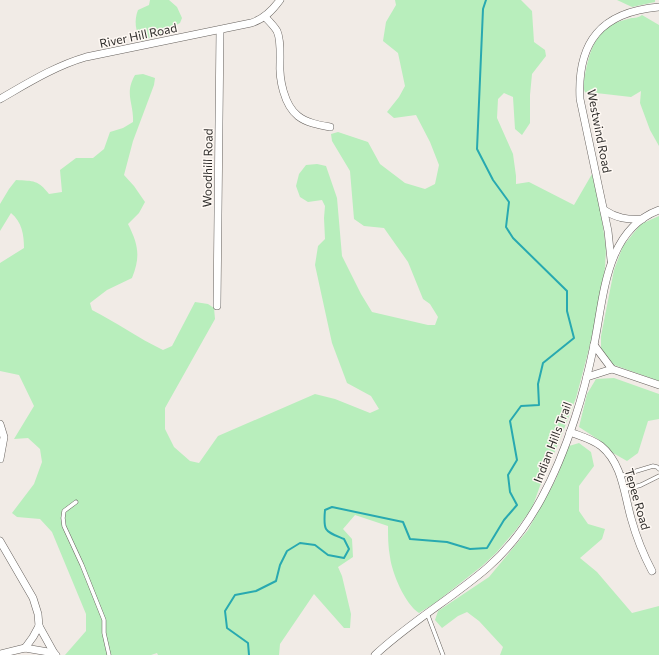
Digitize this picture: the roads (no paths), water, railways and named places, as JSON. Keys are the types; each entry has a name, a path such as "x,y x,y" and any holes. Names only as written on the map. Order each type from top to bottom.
{"street":[{"name":"River Hill Road","path":"0,99 68,62 86,57 251,24 265,17 280,0"},
{"name":"Westwind Road","path":"611,262 608,231 580,99 579,85 582,65 592,39 606,24 627,13 659,7"},
{"path":"265,17 277,31 281,53 280,71 289,106 299,117 316,124 330,127"},
{"name":"Woodhill Road","path":"217,306 220,30"},
{"path":"604,210 611,215 620,218 632,220 642,219"},
{"name":"Indian Hills Trail","path":"375,655 489,566 519,532 547,488 570,432 587,377 611,262 625,235 642,219 659,210"},
{"path":"594,345 612,369 659,385"},
{"path":"587,377 612,369"},
{"path":"0,424 4,437 0,459"},
{"name":"Tepee Road","path":"570,432 593,441 601,446 613,460 620,476 640,546 652,571"},
{"path":"0,541 33,598 38,614 39,626 55,654"},
{"path":"24,648 33,637 39,626"},
{"path":"0,654 24,648 55,654"}],"lane":[{"path":"620,476 652,466 659,469"},
{"path":"624,490 641,485 659,476"},
{"path":"76,502 64,511 64,526 82,565 104,620 104,634 109,655"},
{"path":"426,614 443,655"}],"waterway":[{"path":"249,655 248,643 227,628 225,611 235,595 256,591 276,581 280,565 287,551 300,543 315,545 328,555 344,558 349,549 344,539 329,532 325,527 325,510 332,507 403,522 410,539 447,542 470,549 487,548 504,520 517,505 510,492 508,475 517,460 510,421 521,406 539,405 538,384 543,363 574,338 567,311 567,291 513,238 506,227 509,202 493,180 477,149 483,9 486,0"}]}
